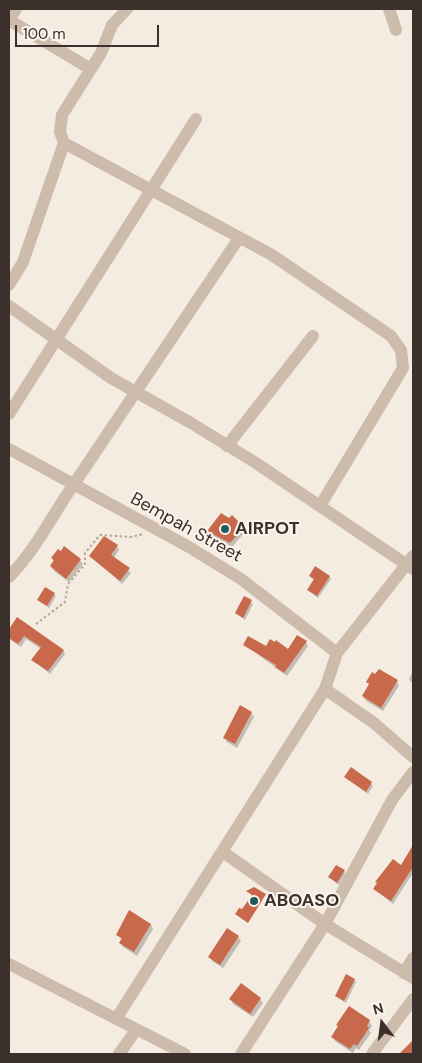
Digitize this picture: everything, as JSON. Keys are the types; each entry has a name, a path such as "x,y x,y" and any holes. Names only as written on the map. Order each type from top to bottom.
{"street":[{"path":"16,9 9,20 90,68"},
{"path":"9,285 23,262 64,143 60,132 62,115 101,53 112,25 127,9"},
{"path":"388,9 396,30"},
{"path":"9,414 196,119"},
{"path":"64,143 272,255 391,336 401,350 403,368 320,506"},
{"path":"9,577 28,558 73,485 137,393 239,238"},
{"path":"9,306 111,378 228,446 411,564 337,653 325,689 223,852 154,956 116,1019"},
{"path":"228,446 313,336"},
{"name":"Bempah Street","path":"9,449 164,534 241,579 337,653"},
{"path":"325,689 374,723 413,757"},
{"path":"241,1054 325,924 392,800 413,772"},
{"path":"223,852 325,924 408,976 413,958"},
{"path":"9,964 185,1054"},
{"path":"372,1054 413,999"},
{"path":"119,1054 136,1030"}],"path":[{"path":"36,624 65,602 68,584 85,564 85,553 100,535 130,537 147,533 164,534"}],"building":[{"name":"AIRPOT","path":"221,513 229,518 232,515 244,527 230,543 207,531"},
{"path":"104,536 118,545 111,555 130,568 120,581 89,556"},
{"path":"64,546 81,559 66,579 50,566 54,560 51,558 58,549 61,551"},
{"path":"315,566 330,576 317,596 307,590 314,579 309,576"},
{"path":"45,587 55,593 47,606 37,600"},
{"path":"244,596 252,600 243,618 235,613"},
{"path":"17,617 64,650 48,671 31,660 41,647 24,636 18,644 9,638 9,629"},
{"path":"297,635 307,641 284,673 275,667 276,665 243,645 248,636 266,646 270,639 275,642 276,640 288,649"},
{"path":"379,669 398,680 381,708 362,696 369,684 366,682 372,672 375,674"},
{"path":"240,705 252,712 235,744 223,738"},
{"path":"351,767 372,782 366,792 344,777"},
{"path":"413,845 413,867 391,901 373,889 377,883 375,882 393,859 401,865"},
{"path":"336,865 345,870 337,883 328,877"},
{"name":"ABOASO","path":"254,887 266,894 248,923 235,914 239,908 242,909 252,895 246,891"},
{"path":"129,910 151,924 134,952 119,943 122,938 116,935"},
{"path":"227,928 239,936 220,965 208,957"},
{"path":"346,974 355,979 344,1001 335,996"},
{"path":"241,983 261,998 250,1014 229,999"},
{"path":"349,1006 370,1020 367,1026 369,1028 357,1046 354,1044 350,1049 331,1037 338,1026 336,1025"},
{"path":"413,1040 413,1054 399,1054"}],"place":[{"name":"AIRPOT","path":"225,529"},
{"name":"ABOASO","path":"254,901"}]}
